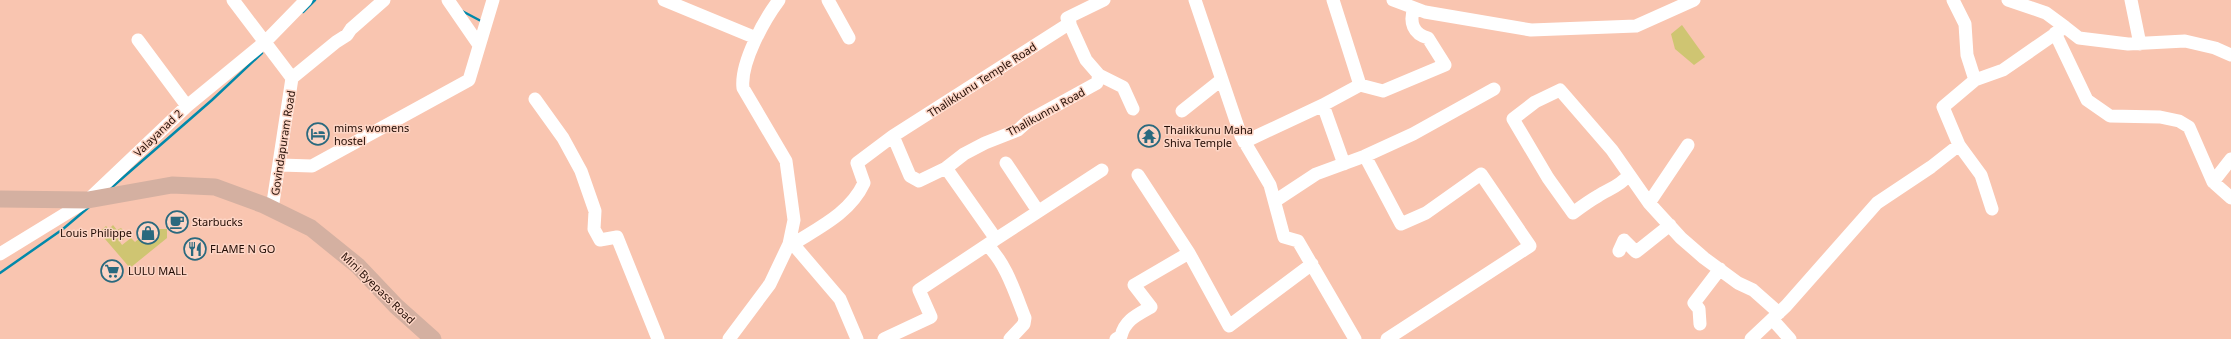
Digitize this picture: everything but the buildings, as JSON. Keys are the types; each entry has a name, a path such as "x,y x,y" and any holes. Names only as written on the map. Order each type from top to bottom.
{"main road":[{"name":"Mini Byepass Road","path":"0,199 88,200 172,185 215,187 272,209 311,228 352,261 396,306 433,339"}],"street":[{"name":"Govindapuram Road","path":"233,0 292,78 280,165 272,209"},
{"name":"Valayanad 2","path":"0,254 88,200 187,106 265,42 306,0"},
{"path":"292,78 336,42 347,35 351,29 384,0"},
{"path":"448,0 479,46"},
{"path":"280,165 312,166 469,80 493,0"},
{"path":"664,0 756,38"},
{"path":"729,339 770,284 791,244 794,220 786,161 743,88 742,78 756,38 779,0"},
{"path":"828,0 849,38"},
{"name":"Thalikkunu Temple Road","path":"893,136 1070,23 1067,18 1104,0"},
{"path":"1195,0 1244,142 1270,185 1284,237 1298,241 1355,339"},
{"path":"1333,0 1360,84"},
{"path":"1393,0 1424,12 1531,30 1636,26 1694,0"},
{"path":"1953,0 1965,24 1967,55 1975,80"},
{"path":"2008,0 2046,12 2060,30 2087,100 2110,116 2160,117 2179,121 2189,127 2213,182 2231,198"},
{"path":"2131,0 2140,44"},
{"path":"1244,142 1323,105 1360,84 1383,91 1445,65 1428,38 1419,36 1414,28 1411,18 1414,8"},
{"path":"1070,23 1086,60 1099,75 1123,87 1133,109"},
{"path":"1992,209 1981,175 1959,145 1943,107 1975,80 2003,70 2060,30"},
{"path":"2060,30 2079,38 2140,44 2185,41 2215,48 2231,55"},
{"path":"138,40 187,106"},
{"name":"Thalikunnu Road","path":"893,136 910,176 919,181 946,168 964,154 985,143 1018,130 1028,121 1097,83 1099,75"},
{"path":"1182,111 1222,80"},
{"path":"1275,201 1316,174 1365,156 1413,134 1494,89"},
{"path":"1629,175 1613,189 1574,213 1548,178 1513,119 1535,102 1560,90 1612,150 1649,203 1704,258 1738,283 1753,290 1776,316 1790,339"},
{"path":"535,99 562,138 581,171 594,211 594,230 600,240 617,237 658,339"},
{"path":"1323,105 1344,164"},
{"path":"791,244 835,219 859,195 864,183 857,163 893,136"},
{"path":"1649,203 1688,145"},
{"path":"1751,339 1776,316 1878,202 1931,167 1959,145"},
{"path":"1365,156 1401,224 1426,213 1481,174 1530,246 1387,339"},
{"path":"2213,182 2231,159"},
{"path":"1006,163 1038,211"},
{"path":"946,168 991,242 994,252 1010,281 1025,318 1024,324 1010,339"},
{"path":"884,339 930,317 919,290 1102,170"},
{"path":"1138,175 1189,253 1230,326 1312,264"},
{"path":"1619,251 1624,240 1636,252 1656,238 1670,225"},
{"path":"791,244 840,299 857,339"},
{"path":"1116,339 1121,336 1124,325 1133,316 1150,307 1134,285 1189,253"},
{"path":"1700,324 1699,309 1694,303 1720,269"}],"shaded area":[{"path":"1682,25 1705,57 1694,65 1675,49 1671,34"},
{"path":"113,225 117,230 121,228 125,232 123,235 125,238 120,242 122,245 131,238 135,242 150,229 167,229 167,238 130,268 99,232 106,226 109,229"}],"waterway":[{"name":"Valayanad 2","path":"303,12 315,0"},
{"name":"Valayanad 2","path":"462,11 481,21"},
{"path":"111,188 212,100 262,53"},
{"path":"0,273 63,229 89,207"}],"place":[{"name":"mims womens hostel","path":"318,134"},
{"name":"Thalikkunu Maha Shiva Temple","path":"1149,136"},
{"name":"Starbucks","path":"177,222"},
{"name":"Louis Philippe","path":"148,233"},
{"name":"FLAME N GO","path":"195,249"},
{"name":"LULU MALL","path":"112,271"}]}
